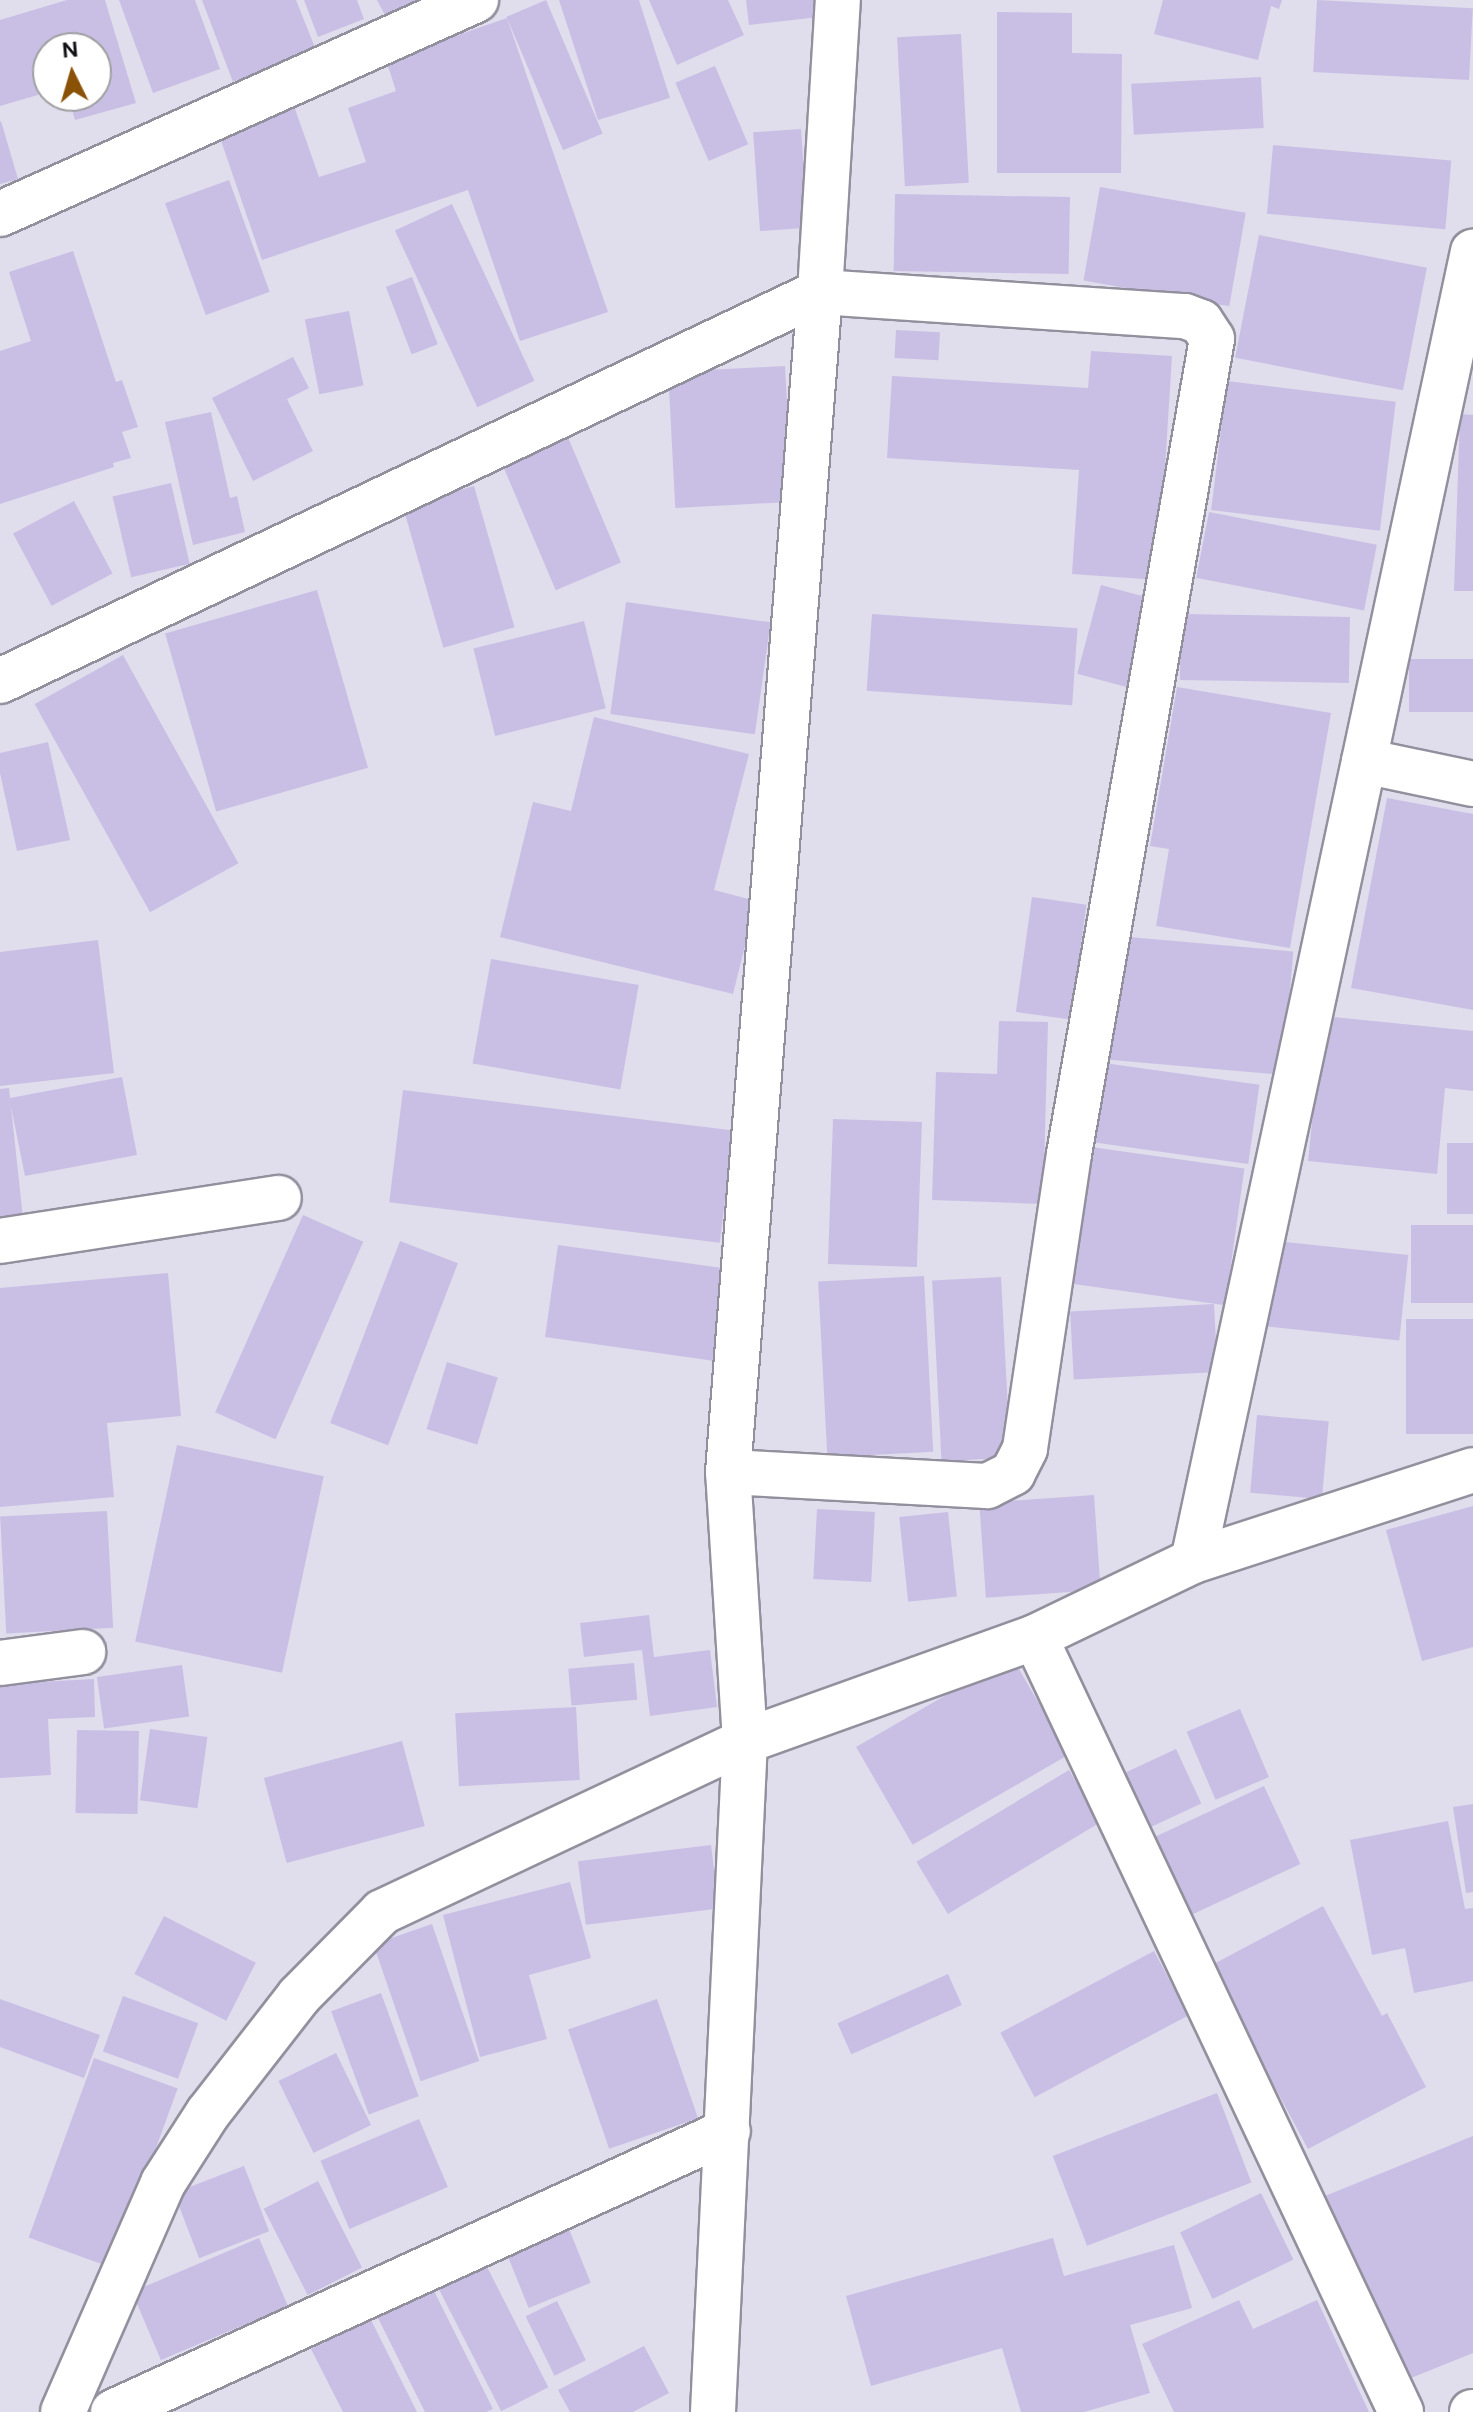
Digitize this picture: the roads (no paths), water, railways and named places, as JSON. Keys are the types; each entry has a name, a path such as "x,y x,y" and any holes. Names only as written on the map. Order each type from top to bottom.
{"street":[{"path":"0,214 476,0"},
{"path":"713,2412 745,1741 728,1472 820,292 838,0"},
{"path":"1193,1561 1364,761 1459,389 1473,252"},
{"path":"0,681 820,292 1185,316 1201,322 1212,339 1069,1154 1025,1449 1013,1473 987,1486 728,1472"},
{"path":"1364,761 1473,784"},
{"path":"0,1241 279,1198"},
{"path":"63,2412 163,2183 208,2113 299,1996 382,1912 745,1741 1035,1637 1193,1561 1473,1470"},
{"path":"1035,1637 1401,2412"},
{"path":"0,1663 83,1652"},
{"path":"113,2412 728,2131"}]}
